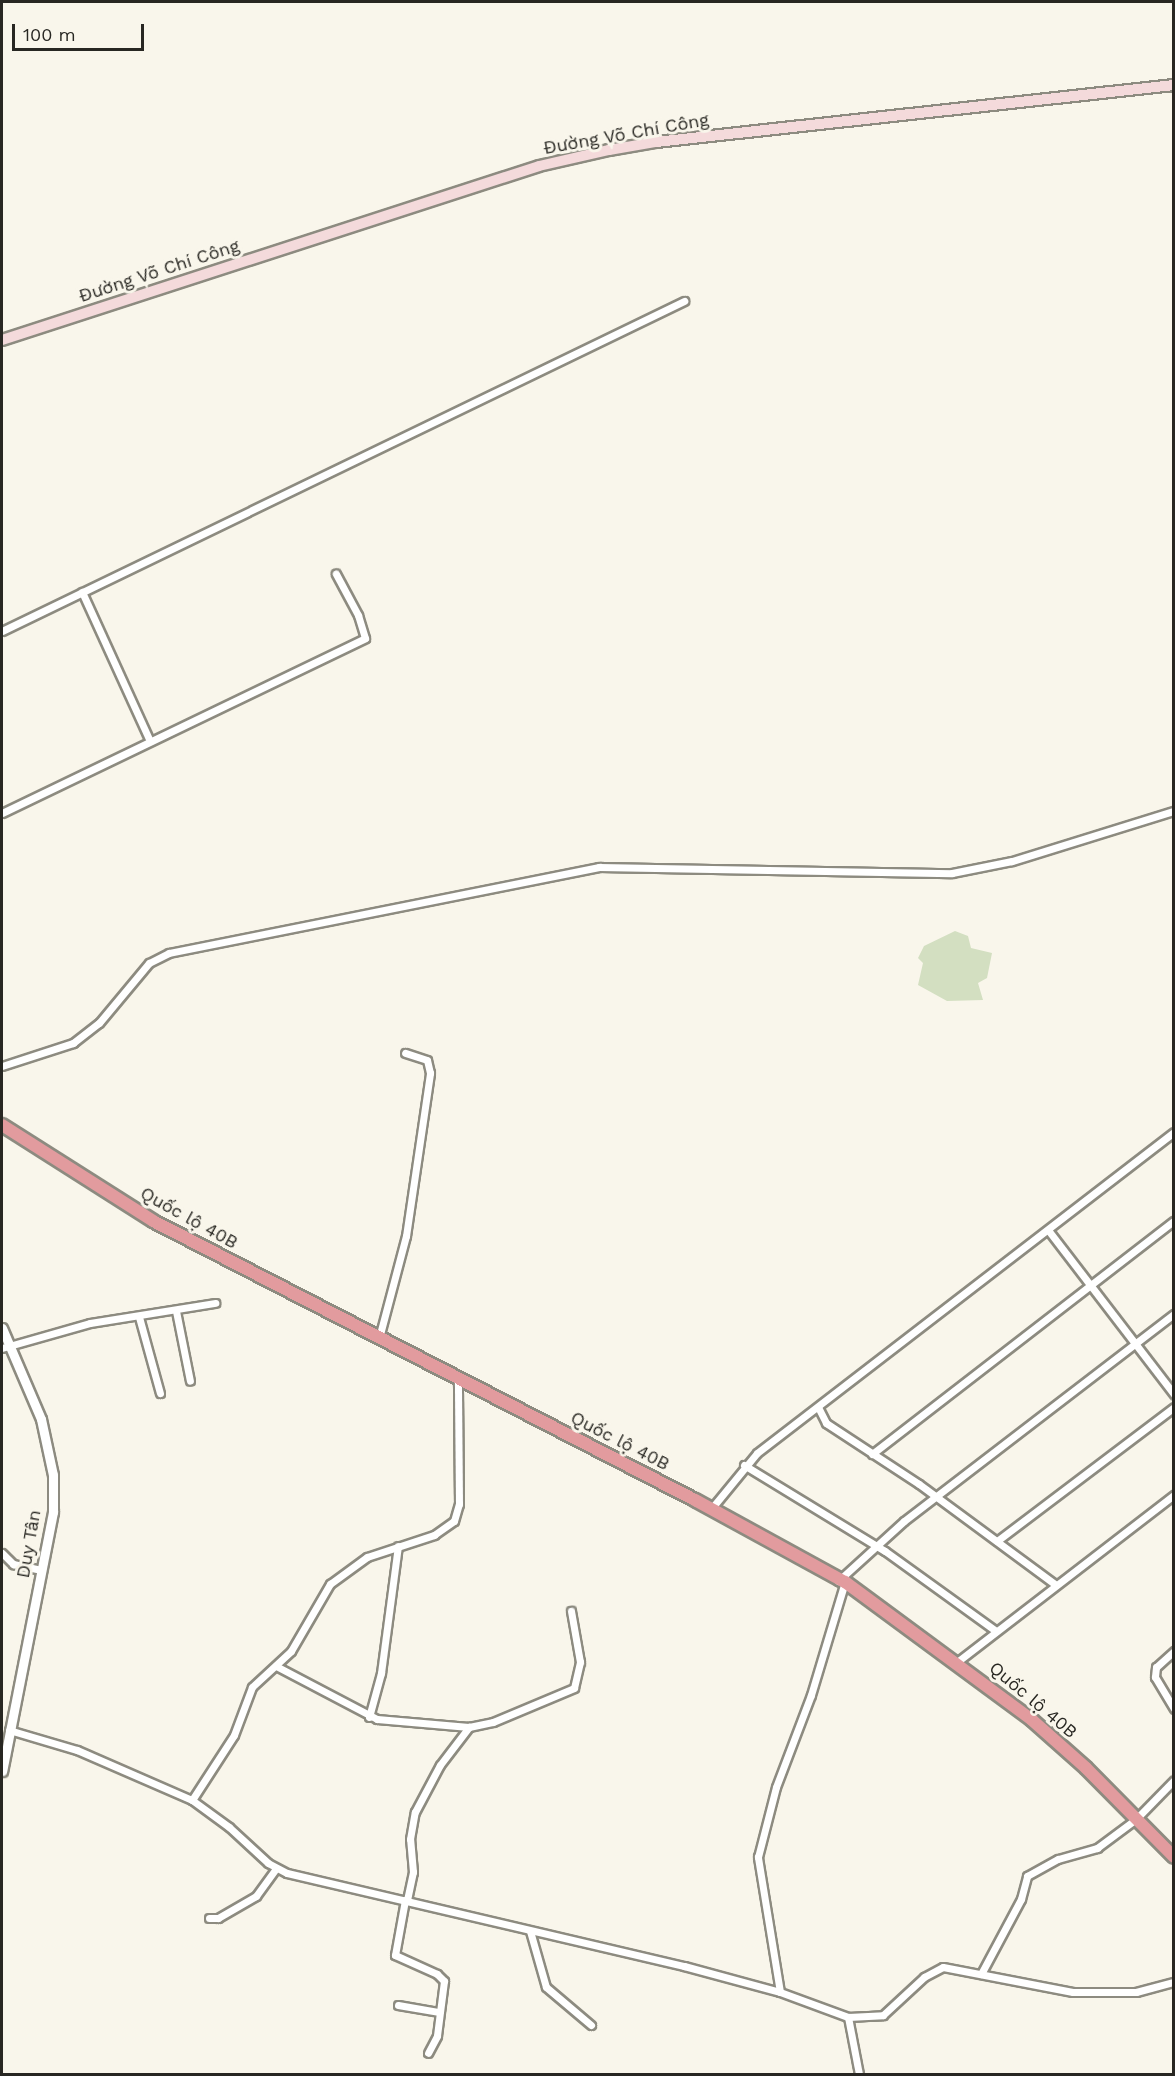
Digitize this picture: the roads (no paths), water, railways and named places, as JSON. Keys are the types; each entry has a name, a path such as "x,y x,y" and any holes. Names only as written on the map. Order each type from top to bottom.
{"highway":[{"name":"Quốc lộ 40B","path":"2,1125 153,1221 711,1509 842,1582 957,1662 1032,1720 1173,1857"}],"main road":[{"name":"Đường Võ Chí Công","path":"2,340 527,169 609,150 703,136 1173,85"}],"street":[{"path":"2,631 684,301"},
{"path":"2,813 365,638 358,615 336,574"},
{"path":"82,592 150,741"},
{"path":"2,1066 80,1038 99,1023 137,975 169,953 599,867 952,873 1012,861 1173,811"},
{"path":"379,1338 406,1236 428,1093 427,1060 405,1053"},
{"path":"711,1509 744,1465 1173,1132"},
{"path":"872,1454 1173,1221"},
{"path":"1047,1230 1173,1394"},
{"path":"5,1347 90,1323 215,1303"},
{"path":"176,1311 190,1381"},
{"path":"780,1992 758,1857 776,1786 811,1695 842,1582 875,1545 1173,1314"},
{"path":"138,1317 160,1393"},
{"name":"Duy Tân","path":"2,1328 5,1347 41,1419 53,1475 53,1512 2,1771"},
{"path":"192,1800 234,1735 256,1680 276,1666 296,1644 330,1584 367,1557 445,1530 458,1513 458,1378"},
{"path":"818,1407 826,1423 935,1497 1056,1585"},
{"path":"997,1541 1173,1407"},
{"path":"744,1465 875,1545 996,1631"},
{"path":"957,1662 1173,1495"},
{"path":"369,1717 381,1673 398,1546"},
{"path":"2,1553 13,1564 41,1570"},
{"path":"276,1666 369,1717 404,1724 469,1727 493,1722 574,1688 580,1662 571,1611"},
{"path":"1173,1651 1156,1667 1155,1677 1173,1709"},
{"path":"428,2053 437,2036 443,1977 395,1955 413,1872 410,1839 415,1812 440,1765 469,1727"},
{"path":"9,1730 87,1755 192,1800 276,1868 780,1992 848,2018 883,2015 934,1970 954,1968 1074,1992 1136,1992 1173,1982"},
{"path":"981,1974 1021,1899 1027,1876 1058,1859 1097,1848 1136,1819 1173,1780"},
{"path":"209,1918 218,1918 256,1896 276,1868"},
{"path":"530,1931 546,1987 591,2025"},
{"path":"398,2005 439,2012"},
{"path":"848,2018 859,2074"}]}
